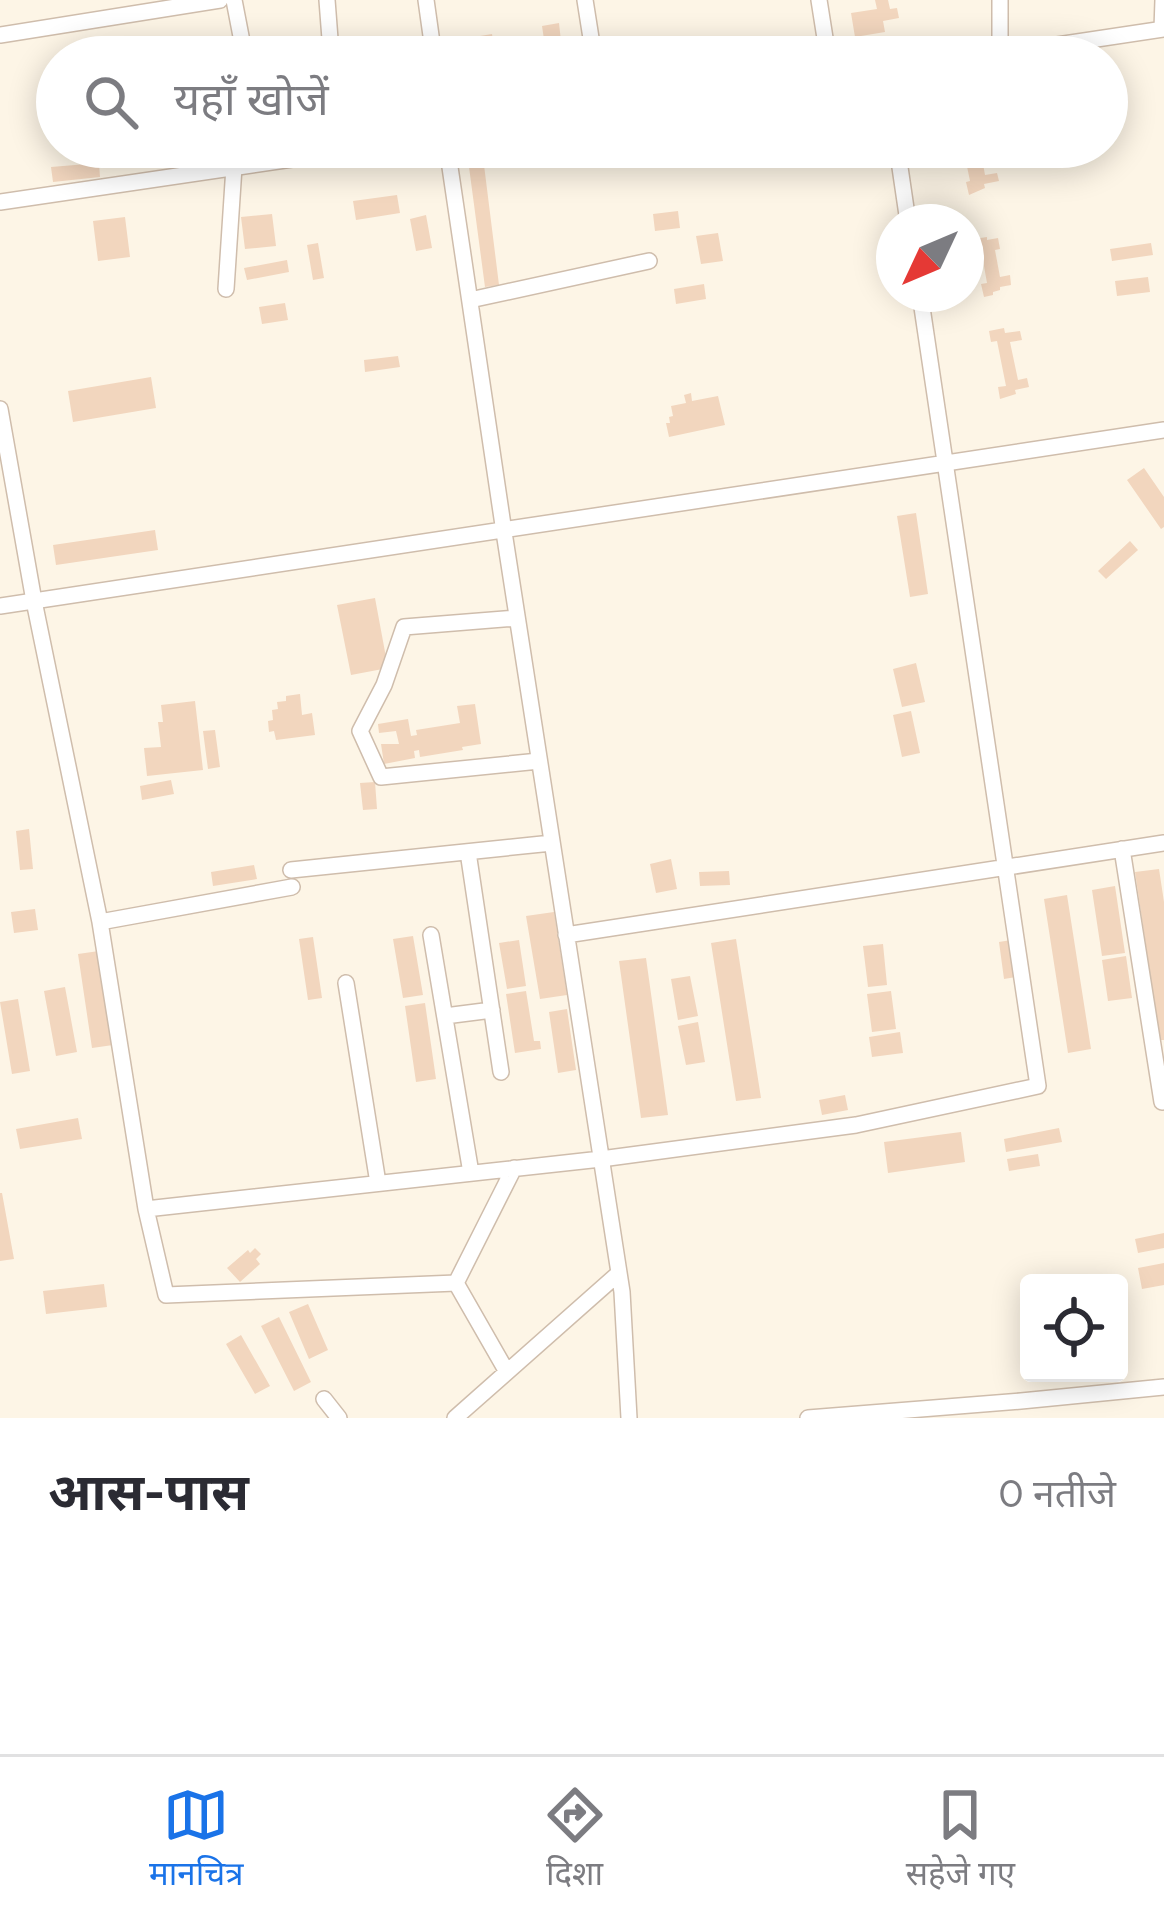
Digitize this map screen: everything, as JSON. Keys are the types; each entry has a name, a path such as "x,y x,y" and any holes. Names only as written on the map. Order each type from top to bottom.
{"street":[{"path":"0,34 220,0"},
{"path":"234,0 241,36"},
{"path":"327,0 331,36"},
{"path":"426,0 431,36"},
{"path":"585,0 591,36"},
{"path":"819,0 824,36"},
{"path":"1000,0 1000,36"},
{"path":"1115,36 1163,29 1163,0"},
{"path":"0,202 227,168"},
{"path":"226,289 234,168"},
{"path":"450,168 619,1273 629,1418"},
{"path":"899,168 905,204"},
{"path":"470,300 650,261"},
{"path":"146,1209 601,1160 856,1125 1038,1086 923,312"},
{"path":"0,409 100,922 146,1209 166,1295 456,1283"},
{"path":"0,606 1164,430"},
{"path":"517,618 404,627 384,685 360,731 381,777 539,761"},
{"path":"566,935 1164,843"},
{"path":"100,922 292,879 552,844"},
{"path":"1122,849 1162,1102"},
{"path":"468,852 501,1072"},
{"path":"431,934 471,1173"},
{"path":"346,983 378,1183"},
{"path":"445,1016 492,1010"},
{"path":"456,1283 514,1168"},
{"path":"454,1418 619,1273"},
{"path":"456,1283 507,1372"},
{"path":"808,1418 1022,1410 1164,1387"},
{"path":"324,1400 339,1418"},
{"path":"473,1402 485,1418"}],"building":[{"path":"875,0 888,0 899,18 883,21 885,32 855,36 851,13 877,9"},
{"path":"559,23 560,36 544,36 542,26"},
{"path":"51,168 99,168 100,177 53,182"},
{"path":"469,168 484,168 499,285 485,287"},
{"path":"967,168 984,168 985,175 997,173 999,181 984,184 985,188 969,195 966,182 970,181"},
{"path":"397,195 400,213 356,220 353,201"},
{"path":"678,211 680,228 655,231 653,214"},
{"path":"272,214 276,246 245,249 241,217"},
{"path":"426,215 432,248 416,251 410,219"},
{"path":"125,217 130,257 98,261 93,221"},
{"path":"718,233 723,261 701,264 696,236"},
{"path":"984,237 998,238 1000,249 995,250 1000,277 1010,275 1011,285 984,297 987,283"},
{"path":"318,243 324,278 313,280 307,245"},
{"path":"1151,243 1153,255 1112,261 1110,249"},
{"path":"287,260 289,272 247,280 244,268"},
{"path":"1148,277 1150,292 1117,296 1115,281"},
{"path":"704,284 706,299 676,304 674,289"},
{"path":"285,303 288,320 262,324 259,307"},
{"path":"1004,328 1005,333 1020,331 1022,340 1010,342 1018,380 1027,378 1029,387 1000,399 998,387 1006,386 997,341 991,342 989,331"},
{"path":"398,356 400,367 365,372 364,360"},
{"path":"151,377 156,408 73,422 68,391"},
{"path":"691,393 692,401 718,396 725,425 669,437 666,423 673,416 671,406 686,403 684,395"},
{"path":"1144,468 1164,497 1161,529 1127,480"},
{"path":"916,513 928,594 910,597 897,516"},
{"path":"155,530 158,550 56,565 53,545"},
{"path":"1130,541 1138,550 1106,579 1098,571"},
{"path":"375,598 388,668 351,675 337,605"},
{"path":"916,663 925,702 902,707 893,669"},
{"path":"300,694 302,715 312,713 315,735 276,740 274,731 269,732 272,710 286,696"},
{"path":"195,701 203,770 147,776 144,748 161,747 161,705"},
{"path":"475,704 481,744 420,757 419,750 414,751 415,758 384,764 381,744 399,744 396,731 379,733 378,724 408,719 411,736 417,735 416,730 460,723 457,706"},
{"path":"911,711 920,753 902,757 893,715"},
{"path":"215,730 220,767 208,769 203,731"},
{"path":"171,780 174,794 142,800 140,786"},
{"path":"375,782 377,809 363,810 360,783"},
{"path":"29,829 33,869 20,870 16,831"},
{"path":"671,859 677,889 656,893 650,864"},
{"path":"254,865 257,879 213,886 211,872"},
{"path":"1159,869 1164,902 1164,1040 1160,1040 1135,872"},
{"path":"729,871 730,885 700,886 699,872"},
{"path":"1115,886 1125,953 1102,956 1092,890"},
{"path":"1067,895 1091,1049 1068,1053 1044,899"},
{"path":"35,909 38,930 14,933 11,912"},
{"path":"554,912 567,995 540,999 526,916"},
{"path":"413,936 423,995 403,998 393,939"},
{"path":"313,937 322,998 308,1000 299,939"},
{"path":"736,939 761,1098 736,1101 711,943"},
{"path":"519,940 526,986 507,989 499,943"},
{"path":"1011,940 1016,977 1004,979 999,942"},
{"path":"883,944 887,985 868,987 863,946"},
{"path":"99,951 113,1045 92,1048 78,954"},
{"path":"1126,956 1132,998 1108,1001 1102,960"},
{"path":"646,958 668,1115 641,1118 619,961"},
{"path":"690,976 698,1016 678,1020 671,979"},
{"path":"65,987 77,1052 56,1056 44,991"},
{"path":"526,991 534,1041 540,1041 541,1049 515,1053 506,994"},
{"path":"891,991 896,1029 872,1032 867,994"},
{"path":"18,999 30,1071 12,1074 0,1002"},
{"path":"425,1003 436,1079 416,1082 405,1006"},
{"path":"567,1009 576,1070 558,1073 549,1012"},
{"path":"698,1022 705,1062 686,1065 678,1026"},
{"path":"900,1032 903,1053 872,1057 869,1037"},
{"path":"845,1095 848,1110 822,1115 819,1100"},
{"path":"78,1118 82,1139 20,1149 16,1129"},
{"path":"1059,1128 1062,1142 1006,1152 1004,1139"},
{"path":"961,1132 965,1162 888,1173 884,1142"},
{"path":"1038,1154 1040,1166 1009,1171 1007,1159"},
{"path":"0,1193 14,1259 0,1261"},
{"path":"1164,1233 1164,1248 1138,1253 1135,1239"},
{"path":"255,1248 261,1254 256,1259 260,1264 240,1282 227,1268"},
{"path":"1164,1263 1164,1285 1142,1289 1138,1268"},
{"path":"104,1284 107,1307 46,1314 43,1291"},
{"path":"308,1304 328,1350 309,1359 289,1312"},
{"path":"279,1317 311,1382 294,1391 261,1326"},
{"path":"241,1335 270,1386 255,1394 226,1344"}]}
